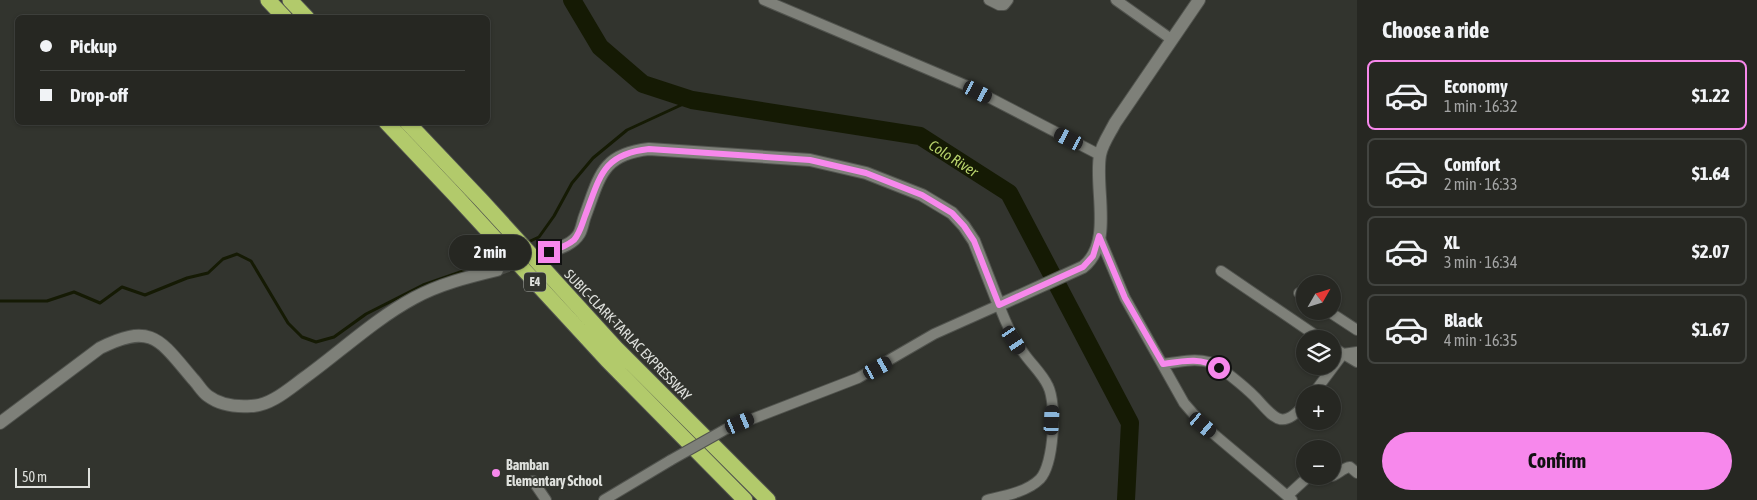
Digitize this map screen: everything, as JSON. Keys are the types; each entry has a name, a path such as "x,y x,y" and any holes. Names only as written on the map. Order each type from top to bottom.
{"highway":[{"path":"268,0 282,15"},
{"path":"290,0 303,15"},
{"name":"E4","path":"389,125 456,195 607,360 745,500"},
{"name":"SUBIC-CLARK-TARLAC EXPRESSWAY","path":"410,125 482,201 609,341 768,500"}],"street":[{"path":"764,0 965,86 1100,155"},
{"path":"989,0 999,5 1004,4 1008,0"},
{"path":"1116,0 1171,39"},
{"path":"604,500 726,429 858,378 901,355 934,334 1083,267 1093,256 1099,236 1101,214 1100,155 1115,123 1199,0"},
{"path":"549,252 565,246 579,234 601,174 616,158 632,151 649,149 810,160 866,173 922,195 952,213 974,241 1014,340 1044,377 1053,405 1051,449 1047,466 1041,478 1011,494 987,500"},
{"path":"1099,236 1125,298 1184,403 1193,414 1289,498 1301,485"},
{"path":"0,423 100,348 134,335 155,339 168,348 207,396 226,405 254,406 274,399 388,314 414,298 439,287 497,270"},
{"path":"1221,271 1307,330"},
{"path":"1341,320 1357,330"},
{"path":"1320,385 1343,354 1357,352"},
{"path":"1343,354 1357,362"},
{"path":"1163,364 1188,361 1210,362 1253,395 1271,416 1282,419 1289,418 1296,413"},
{"path":"1341,471 1350,467 1357,472"},
{"path":"533,481 546,500"}],"waterway":[{"name":"Colo River","path":"572,0 600,47 643,84 692,100 920,136 1009,193 1130,423 1126,500"},
{"path":"526,243 539,237 554,216 572,183 593,158 627,130 692,100"},
{"path":"0,301 47,301 74,292 100,303 122,287 145,295 187,278 208,273 223,259 237,254 251,261 288,323 302,337 316,342 334,337 366,314 423,285 469,269 502,254"}],"tunnel":[{"path":"497,270 549,252"}],"place":[{"name":"Bamban Elementary School","path":"496,473"}],"route":[{"path":"549,252 565,246 579,234 601,174 616,158 632,151 649,149 810,160 866,173 894,183 922,195 952,213 974,241 999,305 1083,267 1093,256 1099,236 1125,298 1163,364 1199,361 1210,362 1219,368"}]}
